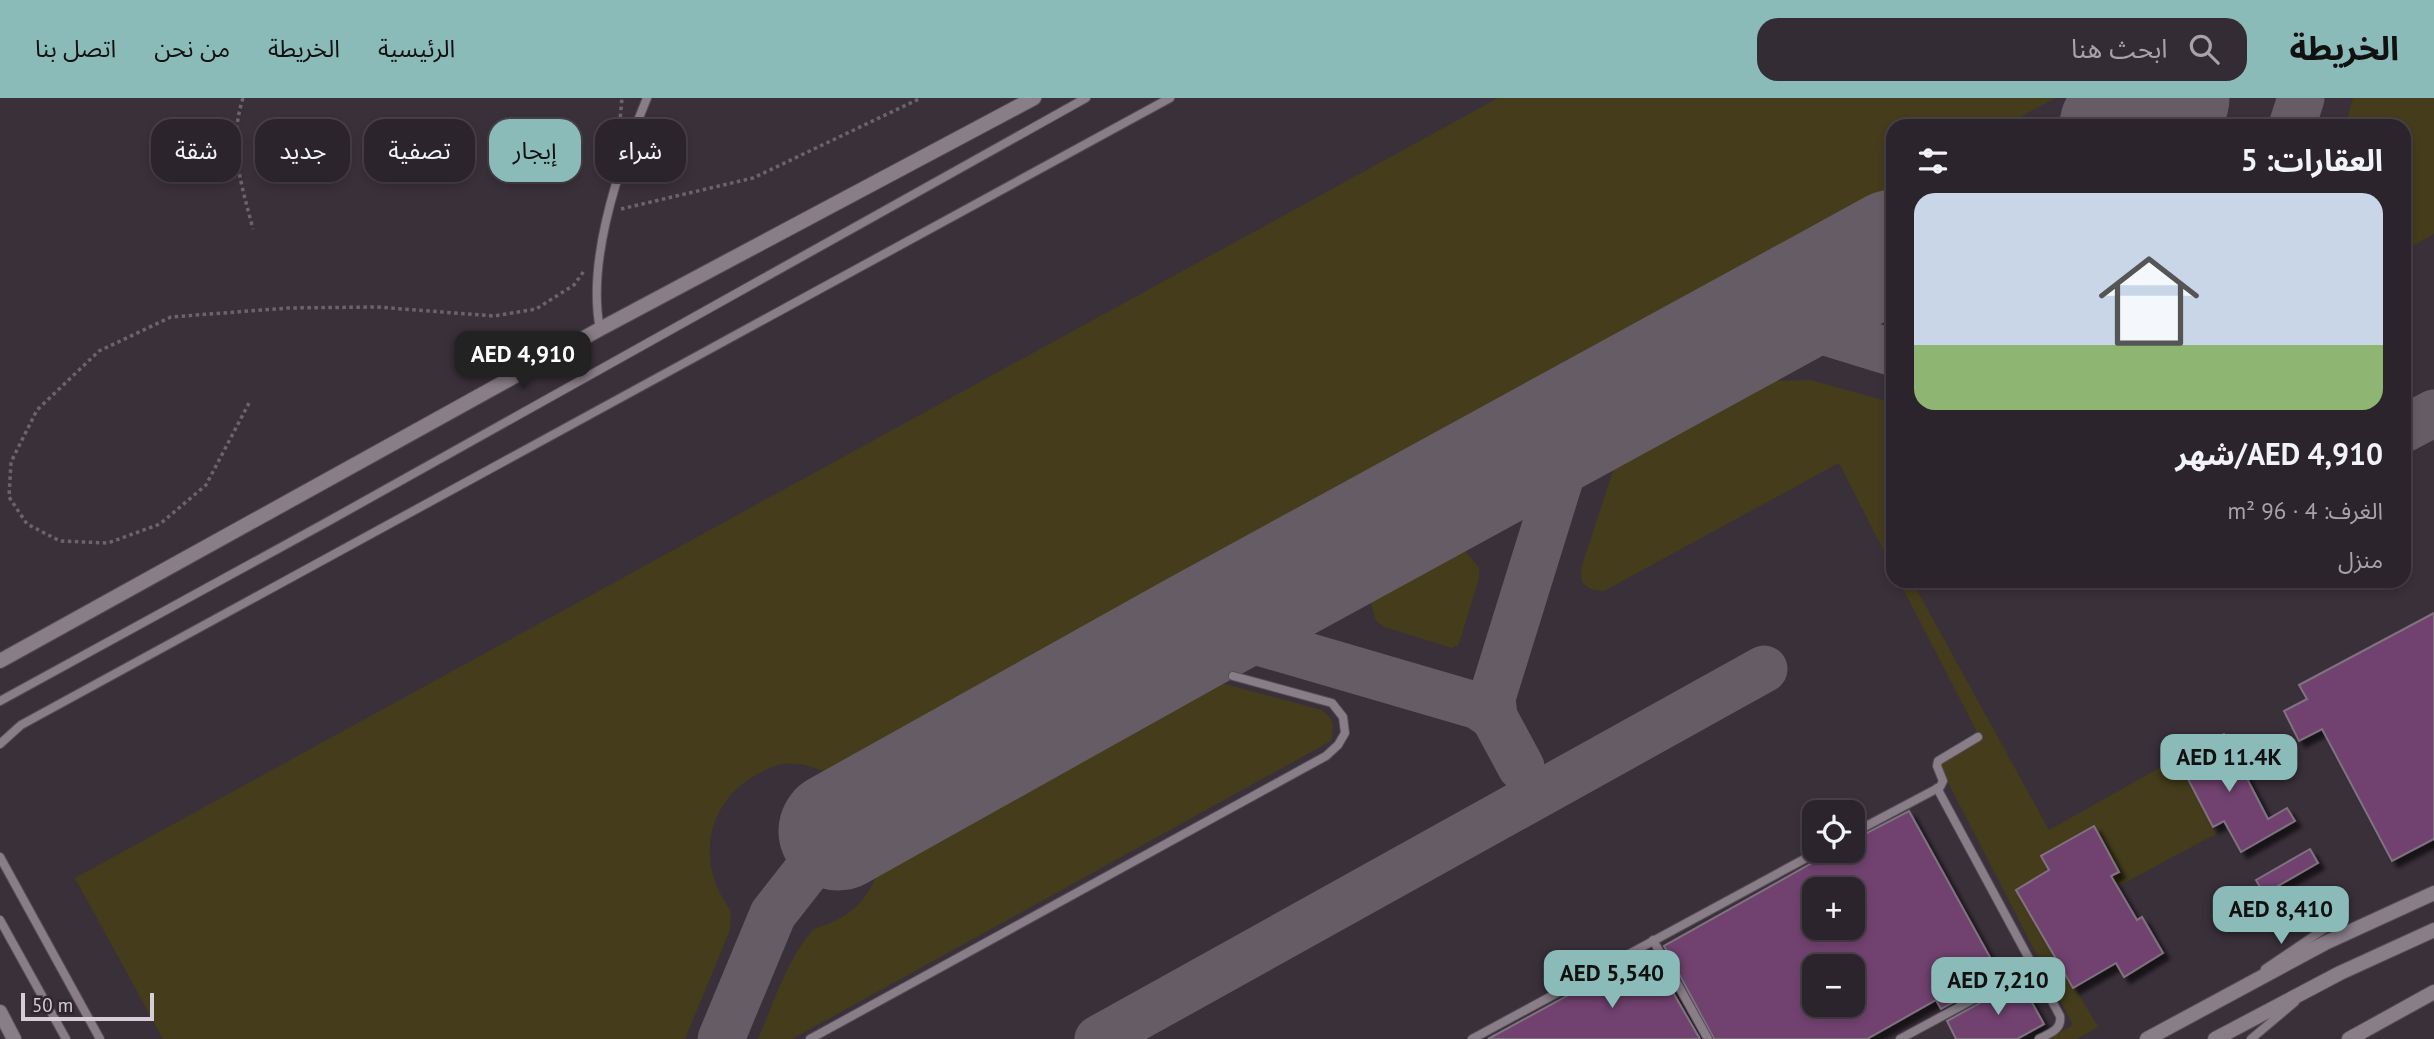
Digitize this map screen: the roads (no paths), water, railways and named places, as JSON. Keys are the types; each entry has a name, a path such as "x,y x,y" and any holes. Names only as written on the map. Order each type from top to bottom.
{"street":[{"path":"0,661 600,329 1034,98"},
{"path":"2147,1039 2325,943 2434,893"},
{"path":"2215,1039 2313,986 2434,930"},
{"path":"2349,1039 2434,992"},
{"path":"0,1013 14,1039"}],"lane":[{"path":"600,329 596,307 601,247 629,140 647,98"},
{"path":"0,701 1086,98"},
{"path":"0,744 21,725 1170,98"},
{"path":"810,1039 1326,756 1338,745 1345,733 1343,717 1332,703 1233,676"},
{"path":"1865,827 1937,788 1943,781 1937,766 1938,761 1978,737"},
{"path":"1937,788 2061,1019 2058,1028 2039,1039"},
{"path":"0,857 100,1039"},
{"path":"1472,1039 1802,860"},
{"path":"2239,987 2339,916"},
{"path":"0,920 65,1039"},
{"path":"1653,940 1708,1039"},
{"path":"1900,1039 2033,967"},
{"path":"2251,1039 2313,986"}]}
